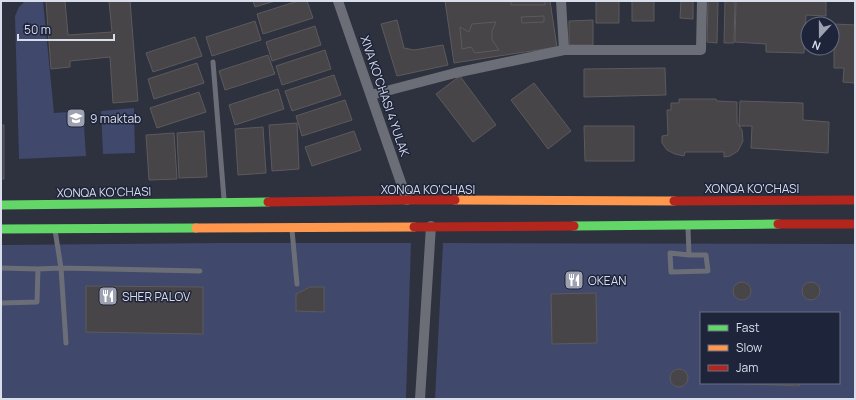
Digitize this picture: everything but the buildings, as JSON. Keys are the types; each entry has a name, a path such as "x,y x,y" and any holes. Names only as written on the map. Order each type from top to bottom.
{"main road":[{"name":"XONQA KO'CHASI","path":"1,205 407,200 508,202 855,200"},
{"path":"1,229 855,224"}],"street":[{"name":"XIVA KO'CHASI 4 YULAK","path":"338,1 407,200"},
{"path":"561,1 564,50"},
{"path":"371,95 455,73 564,50 701,50 702,1"},
{"path":"420,399 431,226"}],"lane":[{"path":"213,62 224,202"},
{"path":"688,225 689,255"},
{"path":"292,227 296,284"},
{"path":"55,229 61,268 66,343"},
{"path":"670,253 689,255 706,255 708,271 671,272 670,253"},
{"path":"1,268 200,271"},
{"path":"1,303 37,302 38,269"}],"shaded area":[{"path":"25,1 43,1 54,113 83,111 86,156 19,159 15,16 19,7"},
{"path":"134,108 135,153 103,154 101,111"},
{"path":"411,243 406,399 1,399 1,245"},
{"path":"443,243 855,244 855,399 435,399"}],"traffic: fast":[{"path":"1,205 268,202"},
{"path":"574,226 778,224"},
{"path":"1,229 196,228"}],"traffic: slow":[{"path":"455,200 674,201"},
{"path":"196,228 414,227"}],"traffic: jam":[{"path":"268,202 455,200"},
{"path":"674,201 855,200"},
{"path":"778,224 855,224"},
{"path":"414,227 574,226"}],"place":[{"name":"9 maktab","path":"76,118"},
{"name":"OKEAN","path":"574,280"},
{"name":"SHER PALOV","path":"108,296"}]}
